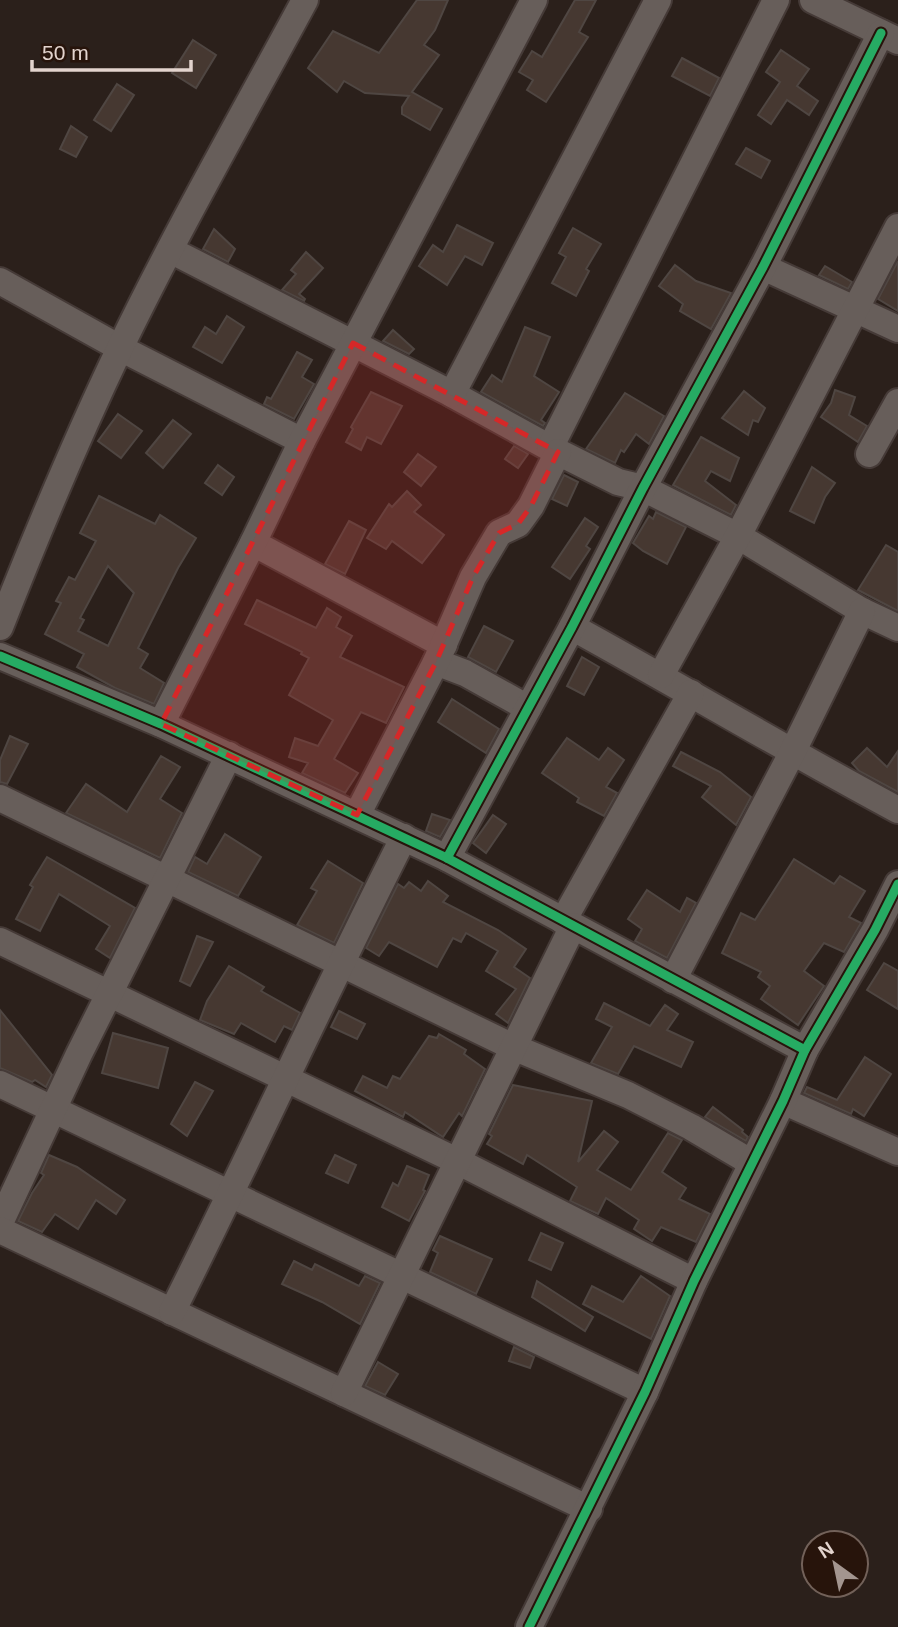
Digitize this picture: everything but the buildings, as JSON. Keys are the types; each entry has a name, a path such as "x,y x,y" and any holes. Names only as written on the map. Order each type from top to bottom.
{"street":[{"path":"0,627 56,487 120,348 305,0"},
{"path":"161,724 302,441 534,0"},
{"path":"452,394 658,0"},
{"path":"357,815 440,653 473,577 495,539 504,529 517,524 531,506 554,450 776,0"},
{"path":"447,858 572,627 643,488 889,37 813,0"},
{"path":"661,675 738,536 898,227"},
{"path":"170,250 452,394 554,450 618,482 643,488 738,536 862,611 898,628"},
{"path":"763,267 898,328"},
{"path":"0,281 120,348 302,441"},
{"path":"869,454 898,402"},
{"path":"253,543 440,653 465,673 528,708"},
{"path":"673,980 792,753 862,611"},
{"path":"572,627 661,675 792,753 898,810"},
{"path":"0,656 161,724 447,858 805,1050"},
{"path":"344,1393 459,1162 568,924 691,693"},
{"path":"0,1223 109,995 229,755"},
{"path":"0,798 513,1048 628,1095 691,1127 752,1163"},
{"path":"172,1312 340,963 404,837"},
{"path":"529,1627 645,1392 694,1281 783,1101 805,1050 875,930 898,884"},
{"path":"0,941 459,1162 694,1281"},
{"path":"0,1084 645,1392"},
{"path":"783,1101 898,1152"},
{"path":"0,1230 589,1509"}],"highlighted area":[{"path":"353,343 558,452 531,506 518,524 499,533 473,577 436,662 357,815 161,724"}],"cycle path":[{"path":"447,858 763,267 881,33"},
{"path":"0,656 161,724 447,858 805,1050"},
{"path":"529,1627 645,1392 694,1281 783,1101 805,1050 875,930 898,884"}]}
